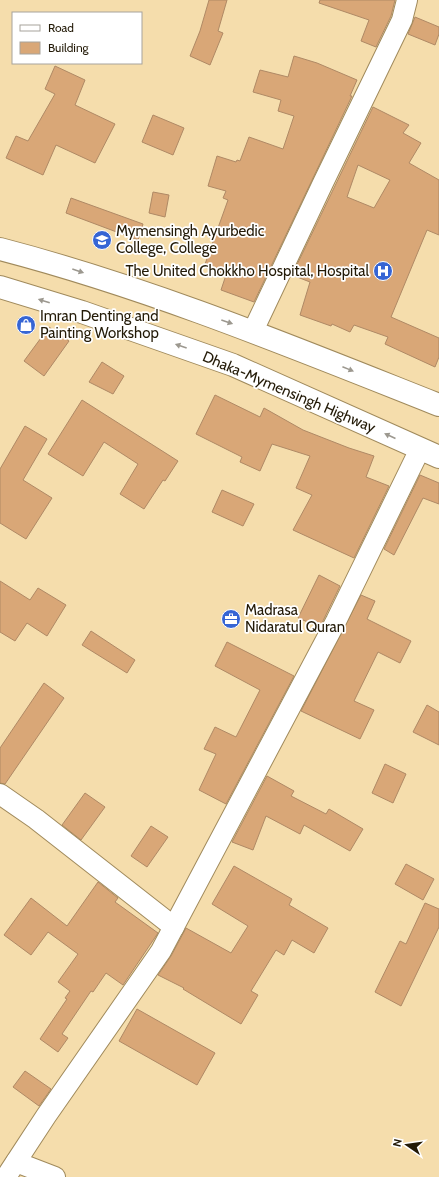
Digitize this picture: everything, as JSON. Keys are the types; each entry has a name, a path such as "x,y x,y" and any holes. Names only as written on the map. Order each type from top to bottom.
{"main road":[{"path":"0,248 52,262 253,331 439,405"},
{"name":"Dhaka-Mymensingh Highway","path":"0,287 82,312 233,365 429,453"}],"street":[{"path":"253,331 402,20 408,0"},
{"path":"55,1177 11,1170 161,951 336,621 429,453"},
{"path":"0,794 36,819 174,927"}],"building":[{"path":"209,0 227,0 218,31 223,33 210,65 190,56 200,31"},
{"path":"320,0 395,0 391,16 376,47 361,41 369,20 319,3"},
{"path":"415,17 439,27 439,34 435,45 408,34"},
{"path":"294,56 317,63 357,80 350,96 352,96 254,302 221,290 226,275 204,267 228,200 223,198 226,191 208,186 217,156 236,162 237,160 240,161 249,137 283,149 294,116 278,111 281,100 253,92 260,70 288,77"},
{"path":"55,66 85,80 75,105 115,124 95,163 56,145 43,175 6,158 16,136 28,141 55,94 45,89"},
{"path":"373,107 409,125 403,133 421,143 409,163 439,180 439,235 427,230 391,317 439,338 439,357 435,367 385,344 388,337 354,325 350,332 332,324 331,326 300,315 310,282 292,275","holes":["358,165 390,180 374,208 347,197"]},
{"path":"153,115 184,128 173,155 142,142"},
{"path":"153,192 169,195 165,217 149,213"},
{"path":"71,198 143,224 138,240 66,213"},
{"path":"49,327 69,341 44,376 24,361"},
{"path":"102,362 124,376 113,394 89,382"},
{"path":"215,395 260,417 264,408 303,430 374,456 366,477 389,486 354,558 293,530 312,495 296,488 310,456 272,444 260,471 240,462 242,457 196,434"},
{"path":"82,400 178,461 165,481 163,480 144,509 120,494 138,464 104,442 83,476 48,454"},
{"path":"25,426 47,439 23,480 52,498 26,539 0,523 0,469"},
{"path":"420,475 439,483 439,504 423,498 394,555 384,549"},
{"path":"222,490 254,504 243,526 212,512"},
{"path":"319,575 340,586 320,627 298,618"},
{"path":"0,581 30,600 38,588 66,605 47,636 27,623 15,641 0,632"},
{"path":"361,595 375,601 367,619 411,641 400,663 378,652 354,701 374,710 360,739 301,711"},
{"path":"91,631 135,660 127,673 82,645"},
{"path":"227,642 294,676 226,804 199,790 216,754 204,749 215,727 236,737 260,690 215,666"},
{"path":"44,683 64,698 5,784 0,783 0,748"},
{"path":"427,705 439,712 439,745 413,732"},
{"path":"385,764 406,774 393,803 372,793"},
{"path":"267,776 294,791 291,796 326,814 329,809 363,829 350,851 304,825 300,834 266,816 253,850 232,842"},
{"path":"85,793 105,807 81,840 62,825"},
{"path":"151,826 168,837 147,867 131,856"},
{"path":"406,864 434,879 423,900 395,884"},
{"path":"234,866 292,899 289,905 328,928 314,953 292,940 284,955 276,950 251,991 258,995 241,1024 183,989 184,988 158,975 171,956 186,928 231,953 248,926 212,904"},
{"path":"98,882 118,898 115,902 158,933 123,985 106,973 93,992 91,991 62,1034 68,1038 58,1052 40,1039 67,999 65,998 70,991 58,982 78,954 48,932 31,955 4,935 31,898 67,926"},
{"path":"425,903 439,909 439,927 401,1006 375,992 400,941 406,944"},
{"path":"137,1009 215,1053 197,1085 119,1041"},
{"path":"25,1071 51,1089 39,1106 13,1087"}],"place":[{"name":"Mymensingh Ayurbedic College, College","path":"102,240"},
{"name":"The United Chokkho Hospital, Hospital","path":"383,271"},
{"name":"Imran Denting and Painting Workshop","path":"26,325"},
{"name":"Madrasa Nidaratul Quran","path":"231,619"}]}
